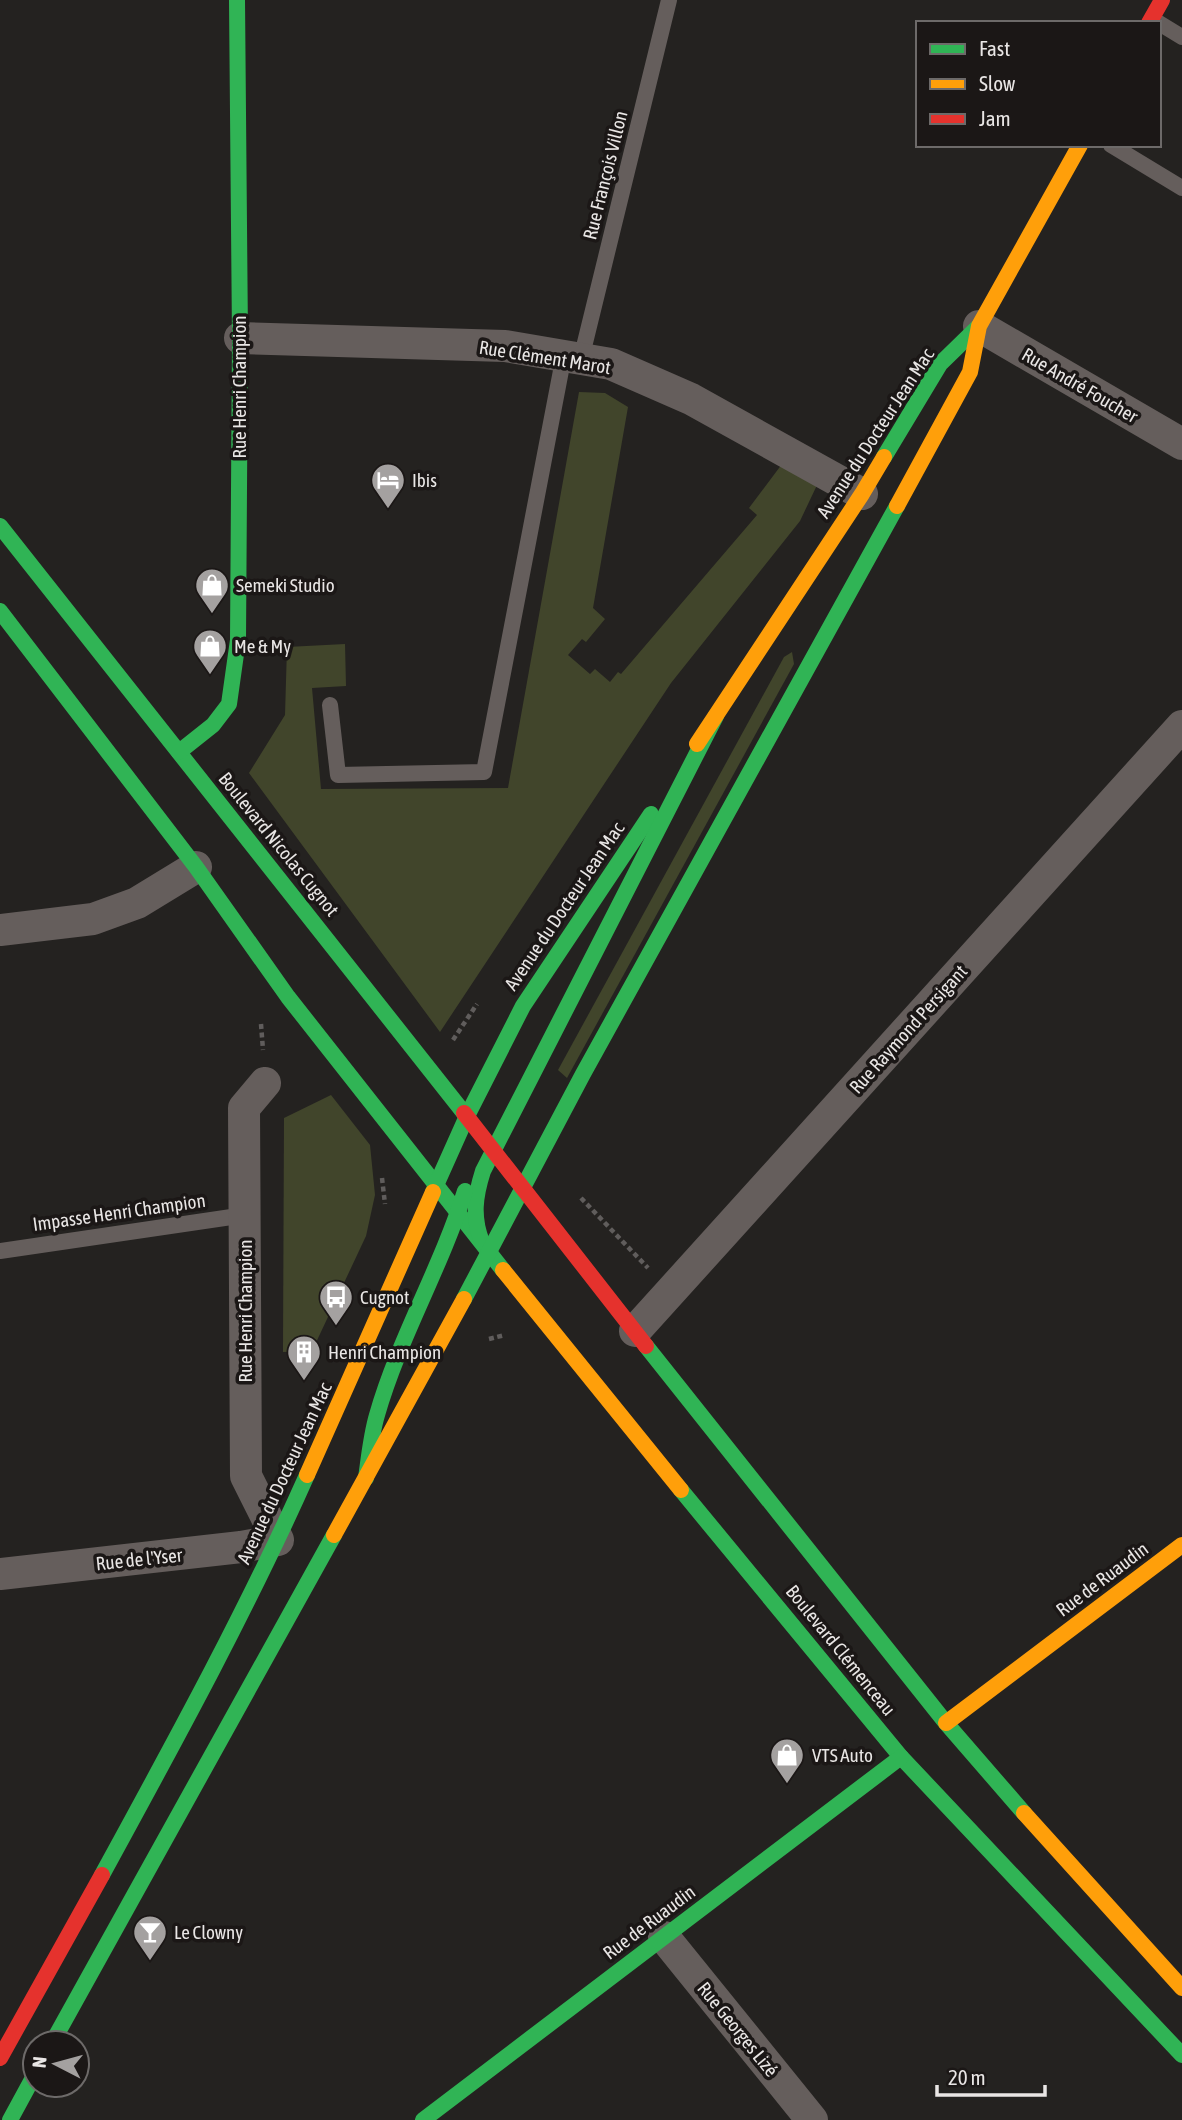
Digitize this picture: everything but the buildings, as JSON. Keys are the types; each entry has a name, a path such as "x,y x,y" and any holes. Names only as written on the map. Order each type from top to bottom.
{"main road":[{"name":"Rue Henri Champion","path":"179,752 213,725 229,704 238,640 240,338 237,0"},
{"path":"1154,21 1162,0"},
{"path":"60,2029 366,1478 583,1074 970,372 979,326 1079,147"},
{"name":"Avenue du Docteur Jean Mac","path":"0,2058 194,1708 278,1539 436,1184 523,1006 862,494 940,364 979,326"},
{"name":"Boulevard Nicolas Cugnot","path":"0,526 469,1118 523,1190"},
{"path":"0,611 196,867 288,997 489,1253"},
{"path":"489,1253 474,1218 474,1201 484,1171 716,716"},
{"path":"366,1478 371,1436 378,1410 398,1355 458,1213 472,1157 474,1136 469,1118"},
{"name":"Boulevard Clémenceau","path":"523,1190 988,1774 1182,1988"},
{"name":"Boulevard Clémenceau","path":"489,1253 901,1757 1182,2055"},
{"name":"Rue de Ruaudin","path":"946,1723 1182,1545"},
{"name":"Rue de Ruaudin","path":"423,2120 901,1757"},
{"path":"10,2120 21,2099"}],"street":[{"name":"Rue André Foucher","path":"979,326 1182,444"},
{"name":"Rue Clément Marot","path":"240,338 505,346 611,364 691,399 862,494"},
{"name":"Rue Raymond Persigant","path":"635,1331 1182,726"},
{"path":"0,930 93,919 137,903 196,867"},
{"name":"Rue Henri Champion","path":"265,1083 244,1108 246,1476 278,1539"},
{"name":"Rue de l'Yser","path":"0,1574 241,1547 278,1539"},
{"name":"Rue Georges Lizé","path":"664,1937 812,2120"}],"lane":[{"name":"Rue François Villon","path":"330,705 338,775 484,772 573,357 669,0"},
{"path":"1161,26 1182,37"},
{"path":"1114,147 1182,188"},
{"name":"Impasse Henri Champion","path":"0,1251 245,1214"}],"path":[{"path":"580,1197 670,1291"}],"green space":[{"path":"579,392 605,393 628,407 593,608 605,619 586,642 582,639 568,655 590,674 595,669 610,682 618,672 621,674 757,515 749,508 782,464 818,483 800,521 671,683 440,1032 249,773 285,715 287,647 345,644 346,686 312,688 321,789 508,788"},
{"path":"792,652 794,664 567,1078 558,1070 784,657"},
{"path":"331,1095 370,1145 375,1195 366,1236 312,1351 283,1352 284,1118"}],"traffic: fast":[{"path":"179,752 213,725 229,704 238,640 240,338 237,0"},
{"path":"884,457 940,364 979,326"},
{"path":"464,1299 583,1074 897,506"},
{"path":"0,526 464,1113"},
{"path":"0,611 196,867 288,997 503,1270"},
{"path":"482,1242 476,1206 483,1171 716,716"},
{"path":"433,1192 467,1116 523,1006 651,814"},
{"path":"366,1478 373,1430 386,1386 465,1191"},
{"path":"646,1346 946,1723 1024,1813"},
{"path":"102,1875 234,1627 307,1475"},
{"path":"681,1490 901,1757 1182,2055"},
{"path":"60,2029 334,1535"},
{"path":"423,2120 901,1757"},
{"path":"10,2120 21,2099"}],"traffic: slow":[{"path":"897,506 970,372 979,326 1079,147"},
{"path":"697,744 884,457"},
{"path":"307,1475 433,1192"},
{"path":"503,1270 681,1490"},
{"path":"334,1535 464,1299"},
{"path":"946,1723 1182,1545"},
{"path":"1024,1813 1182,1988"}],"traffic: jam":[{"path":"1150,21 1162,0"},
{"path":"464,1113 646,1346"},
{"path":"0,2058 102,1875"}],"place":[{"name":"Ibis","path":"388,510"},
{"name":"Semeki Studio","path":"212,615"},
{"name":"Me & My","path":"210,676"},
{"name":"Cugnot","path":"336,1327"},
{"name":"Henri Champion","path":"304,1382"},
{"name":"VTS Auto","path":"787,1785"},
{"name":"Le Clowny","path":"150,1962"}]}
